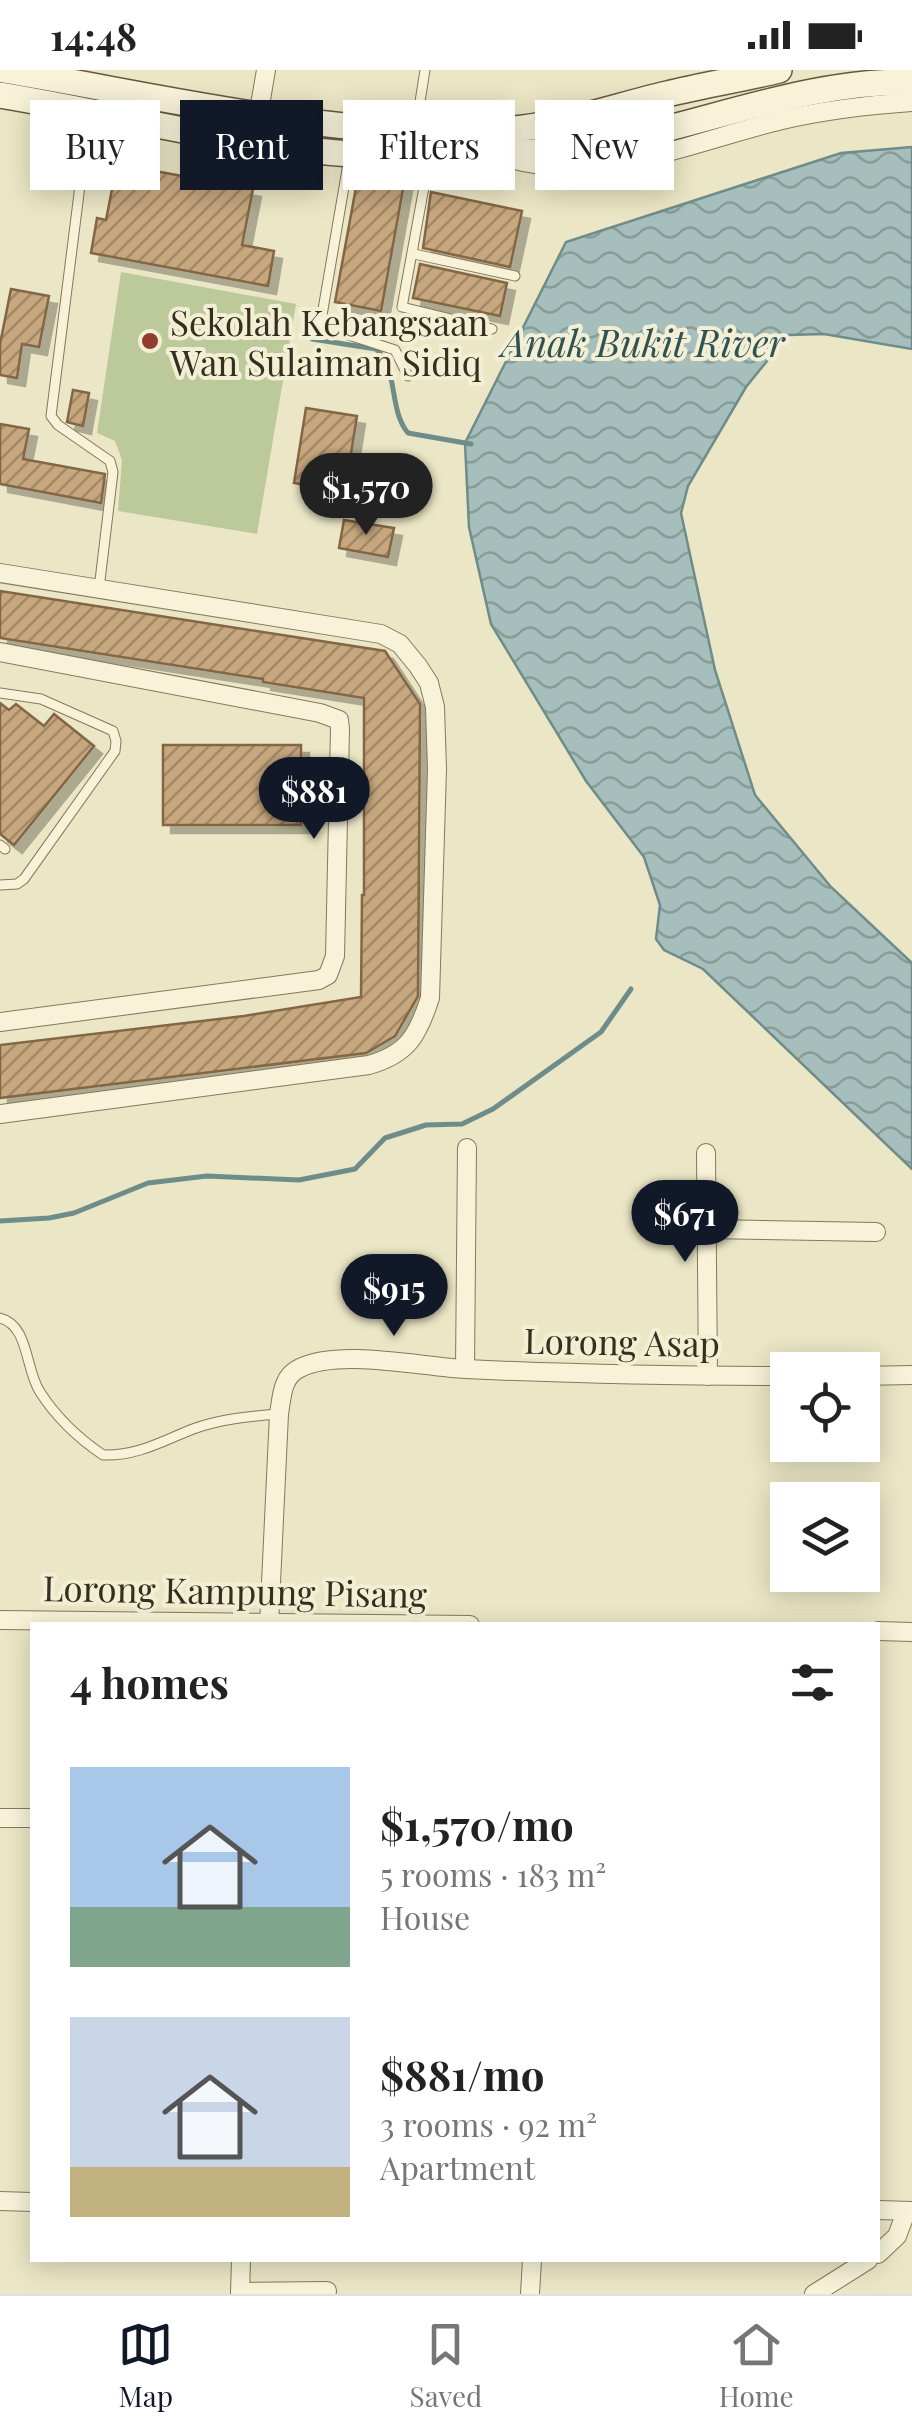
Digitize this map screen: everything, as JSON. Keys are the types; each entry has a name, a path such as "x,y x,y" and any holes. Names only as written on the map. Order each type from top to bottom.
{"main road":[{"path":"4,70 59,75 180,101"},
{"path":"709,70 740,79"},
{"path":"515,128 562,122 668,82 740,79 779,70"},
{"path":"668,82 677,126"},
{"path":"515,153 567,149 677,126 806,91 912,82"},
{"path":"0,95 30,100"},
{"path":"160,124 343,153"}],"street":[{"path":"261,100 266,70"},
{"path":"515,159 552,167 602,164 658,155 782,120 843,108 912,102"},
{"path":"0,572 380,634 400,644 429,683 435,707 437,769 430,998 419,1031 405,1048 378,1063 0,1114"},
{"path":"0,652 320,712 338,720 340,729 335,956 328,975 319,980 0,1022"},
{"path":"465,1369 467,1148"},
{"path":"706,1153 708,1376"},
{"path":"709,1229 876,1232"},
{"name":"Lorong Asap","path":"270,1622 279,1414 283,1388 290,1374 337,1358 465,1369 770,1376"},
{"path":"880,1376 912,1376"},
{"name":"Lorong Kampung Pisang","path":"0,1620 135,1622"},
{"path":"880,1631 912,1632"},
{"path":"0,1818 30,1818"},
{"path":"0,2202 30,2202"},
{"path":"880,2210 909,2212 897,2236 880,2252"},
{"path":"241,2262 240,2293 326,2291"},
{"path":"530,2294 532,2262"},
{"path":"814,2294 865,2262"}],"lane":[{"path":"420,100 425,70"},
{"path":"80,190 52,416 58,425 110,461 113,472 99,589"},
{"path":"344,190 320,322 324,327 395,350 408,376"},
{"path":"424,190 401,304 404,309 492,329"},
{"path":"414,254 516,276"},
{"path":"0,693 40,698 112,731 116,741 115,751 24,879 17,884 0,885"},
{"path":"0,1318 17,1328 23,1339 26,1363 41,1394 62,1422 102,1455 146,1450 194,1429 248,1416 279,1414"}],"green space":[{"path":"121,272 296,304 257,534 118,511 122,460 115,441 97,433"}],"water":[{"name":"Anak Bukit River","path":"912,147 912,349 824,334 788,335 746,387 688,486 681,513 715,670 755,795 831,887 912,963 912,1169 703,969 664,950 656,939 660,905 644,857 586,781 491,624 469,527 465,443 566,242 841,153"}],"building":[{"path":"160,172 180,176 180,190 253,190 242,245 274,251 268,286 91,253 97,218 106,220 112,190 160,190"},
{"path":"356,190 403,190 381,311 335,302"},
{"path":"431,192 522,211 510,267 423,248"},
{"path":"420,264 507,283 500,316 413,298"},
{"path":"11,289 49,296 39,347 22,344 17,378 0,375 0,344"},
{"path":"73,390 89,393 83,426 67,422"},
{"path":"306,408 357,416 345,491 294,483"},
{"path":"0,424 29,429 23,459 105,474 101,503 0,484"},
{"path":"344,520 394,528 388,557 339,548"},
{"path":"0,591 385,651 420,704 418,996 395,1036 366,1053 0,1098 0,1045 244,1016 361,997 364,698 0,638"},
{"path":"0,703 9,710 16,704 44,726 54,714 94,746 14,845 0,834"},
{"path":"163,745 301,745 301,825 163,825"}],"waterway":[{"path":"312,339 376,349 388,367 398,413 408,433 471,444"},
{"path":"0,1221 74,1213 148,1183 207,1176 299,1180 355,1169 385,1138 426,1125 462,1124 493,1109 601,1032 631,989"}],"place":[{"name":"Sekolah Kebangsaan Wan Sulaiman Sidiq","path":"150,341"}]}
